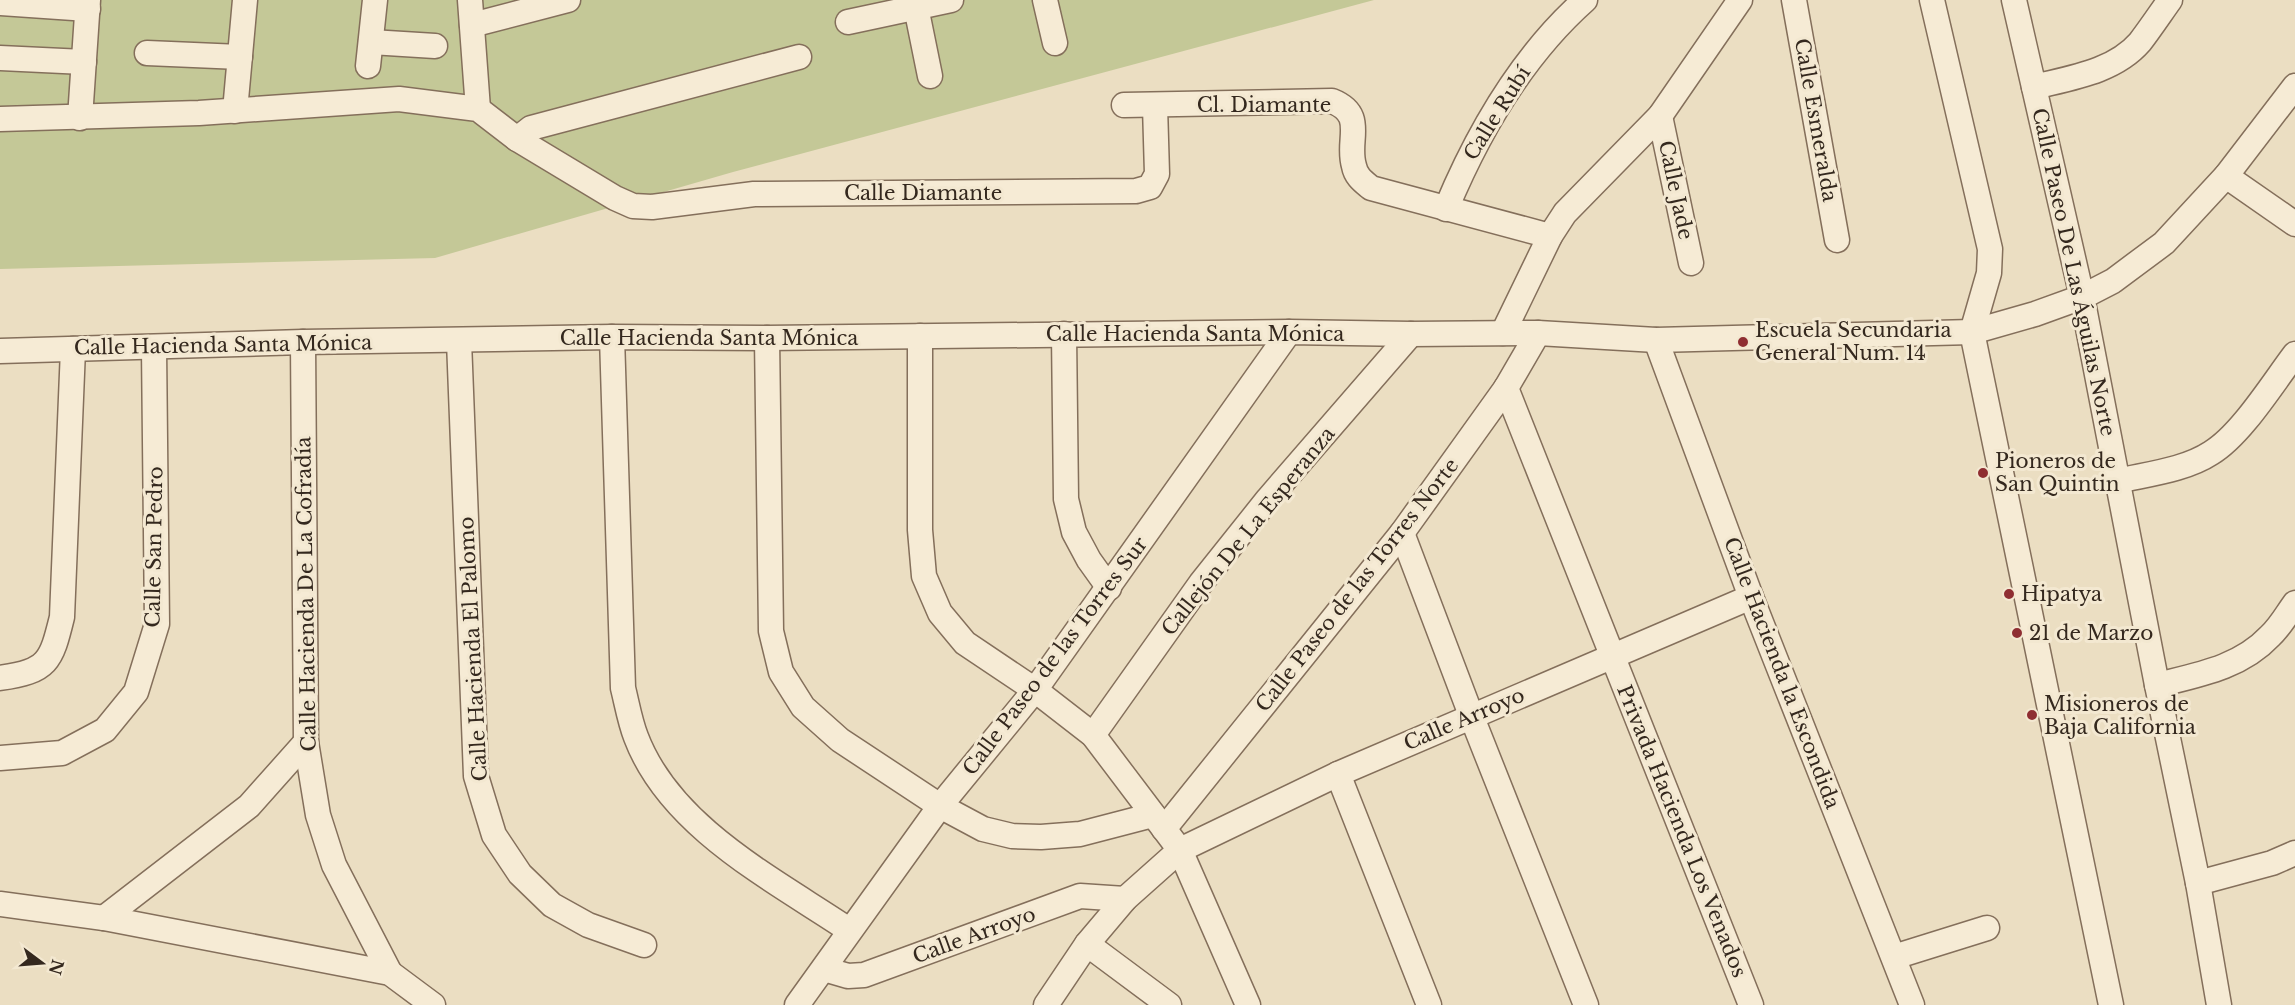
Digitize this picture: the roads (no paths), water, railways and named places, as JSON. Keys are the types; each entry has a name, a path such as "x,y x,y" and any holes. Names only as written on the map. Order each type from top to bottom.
{"street":[{"path":"235,111 245,0 237,0"},
{"path":"368,66 375,0"},
{"path":"0,119 235,111 399,99 478,110 470,0"},
{"path":"472,25 568,0"},
{"path":"848,22 951,0"},
{"path":"1045,0 1055,43"},
{"name":"Calle Rubí","path":"1446,208 1464,164 1511,84 1569,15 1585,0"},
{"path":"1503,333 1550,236 1565,213 1660,116 1740,0"},
{"name":"Calle Esmeralda","path":"1794,0 1838,240"},
{"path":"1932,0 1990,249 1989,273 1972,332 2111,1005"},
{"name":"Calle Paseo De Las Águilas Norte","path":"2014,0 2082,297 2198,883 2219,1005"},
{"path":"2034,87 2088,73 2115,61 2138,44 2169,0"},
{"path":"0,3 88,4 80,118"},
{"path":"916,8 930,76"},
{"path":"371,42 435,46"},
{"path":"147,53 240,57"},
{"path":"517,139 531,128 800,57"},
{"path":"0,58 84,62"},
{"name":"Calle Hacienda Santa Mónica","path":"0,351 303,342 612,337 766,338 1289,332 1538,333 1656,340 1972,332 2035,314 2082,297 2113,281 2164,243 2226,176 2295,86"},
{"name":"Cl. Diamante","path":"1124,105 1332,101 1345,106 1352,118 1353,166 1359,178 1371,188 1550,236"},
{"name":"Calle Diamante","path":"478,110 517,139 615,198 633,206 652,207 754,194 1136,191 1150,187 1157,174 1155,106"},
{"name":"Calle Jade","path":"1660,116 1691,263"},
{"path":"2226,176 2295,224"},
{"name":"Calle Paseo de las Torres Sur","path":"796,1005 940,806 1035,690 1289,332"},
{"name":"Calle Paseo de las Torres Norte","path":"1158,822 1402,533 1506,388 1538,333"},
{"path":"1064,334 1066,499 1074,532 1089,560 1109,588"},
{"name":"Callejón De La Esperanza","path":"1093,735 1201,583 1268,499 1411,334"},
{"path":"920,336 920,530 924,576 940,613 965,644 1035,690 1093,735 1180,850 1248,1005"},
{"path":"612,337 623,688 636,737 659,781 689,816 729,849 849,930"},
{"path":"766,338 771,631 781,672 802,707 840,740 940,806 983,829 1012,836 1041,837 1080,834 1158,822"},
{"name":"Calle Hacienda la Escondida","path":"1656,340 1751,597 1912,1005"},
{"name":"Calle Hacienda El Palomo","path":"459,341 476,776 494,835 520,874 552,905 588,925 644,945"},
{"name":"Calle Hacienda De La Cofradía","path":"303,342 306,742 318,814 334,865 390,973"},
{"name":"Calle San Pedro","path":"0,758 62,753 105,730 136,692 157,624 154,348"},
{"path":"0,678 25,674 44,665 55,646 62,617 73,349"},
{"path":"2118,481 2180,466 2212,453 2237,429 2295,354"},
{"name":"Privada Hacienda Los Venados","path":"1506,388 1751,1005"},
{"path":"1402,533 1471,715 1586,1005"},
{"name":"Calle Arroyo","path":"1180,850 1338,774 1471,715 1614,657 1751,597"},
{"path":"2157,685 2214,671 2244,658 2271,636 2295,603"},
{"name":"Calle Hacienda De La Cofradía","path":"104,918 249,806 306,742"},
{"path":"1338,774 1429,1005"},
{"path":"1046,1005 1087,944 1125,900 1180,850"},
{"path":"2198,883 2272,863 2295,853"},
{"name":"Calle Arroyo","path":"824,969 848,976 864,975 1080,896 1125,900"},
{"path":"0,904 104,918 390,973 433,1005"},
{"path":"1894,957 1987,928"},
{"path":"1087,944 1169,1005"}],"place":[{"name":"Escuela Secundaria General Num. 14","path":"1743,342"},
{"name":"Pioneros de San Quintin","path":"1983,473"},
{"name":"Hipatya","path":"2009,594"},
{"name":"21 de Marzo","path":"2017,633"},
{"name":"Misioneros de Baja California","path":"2032,715"}]}
